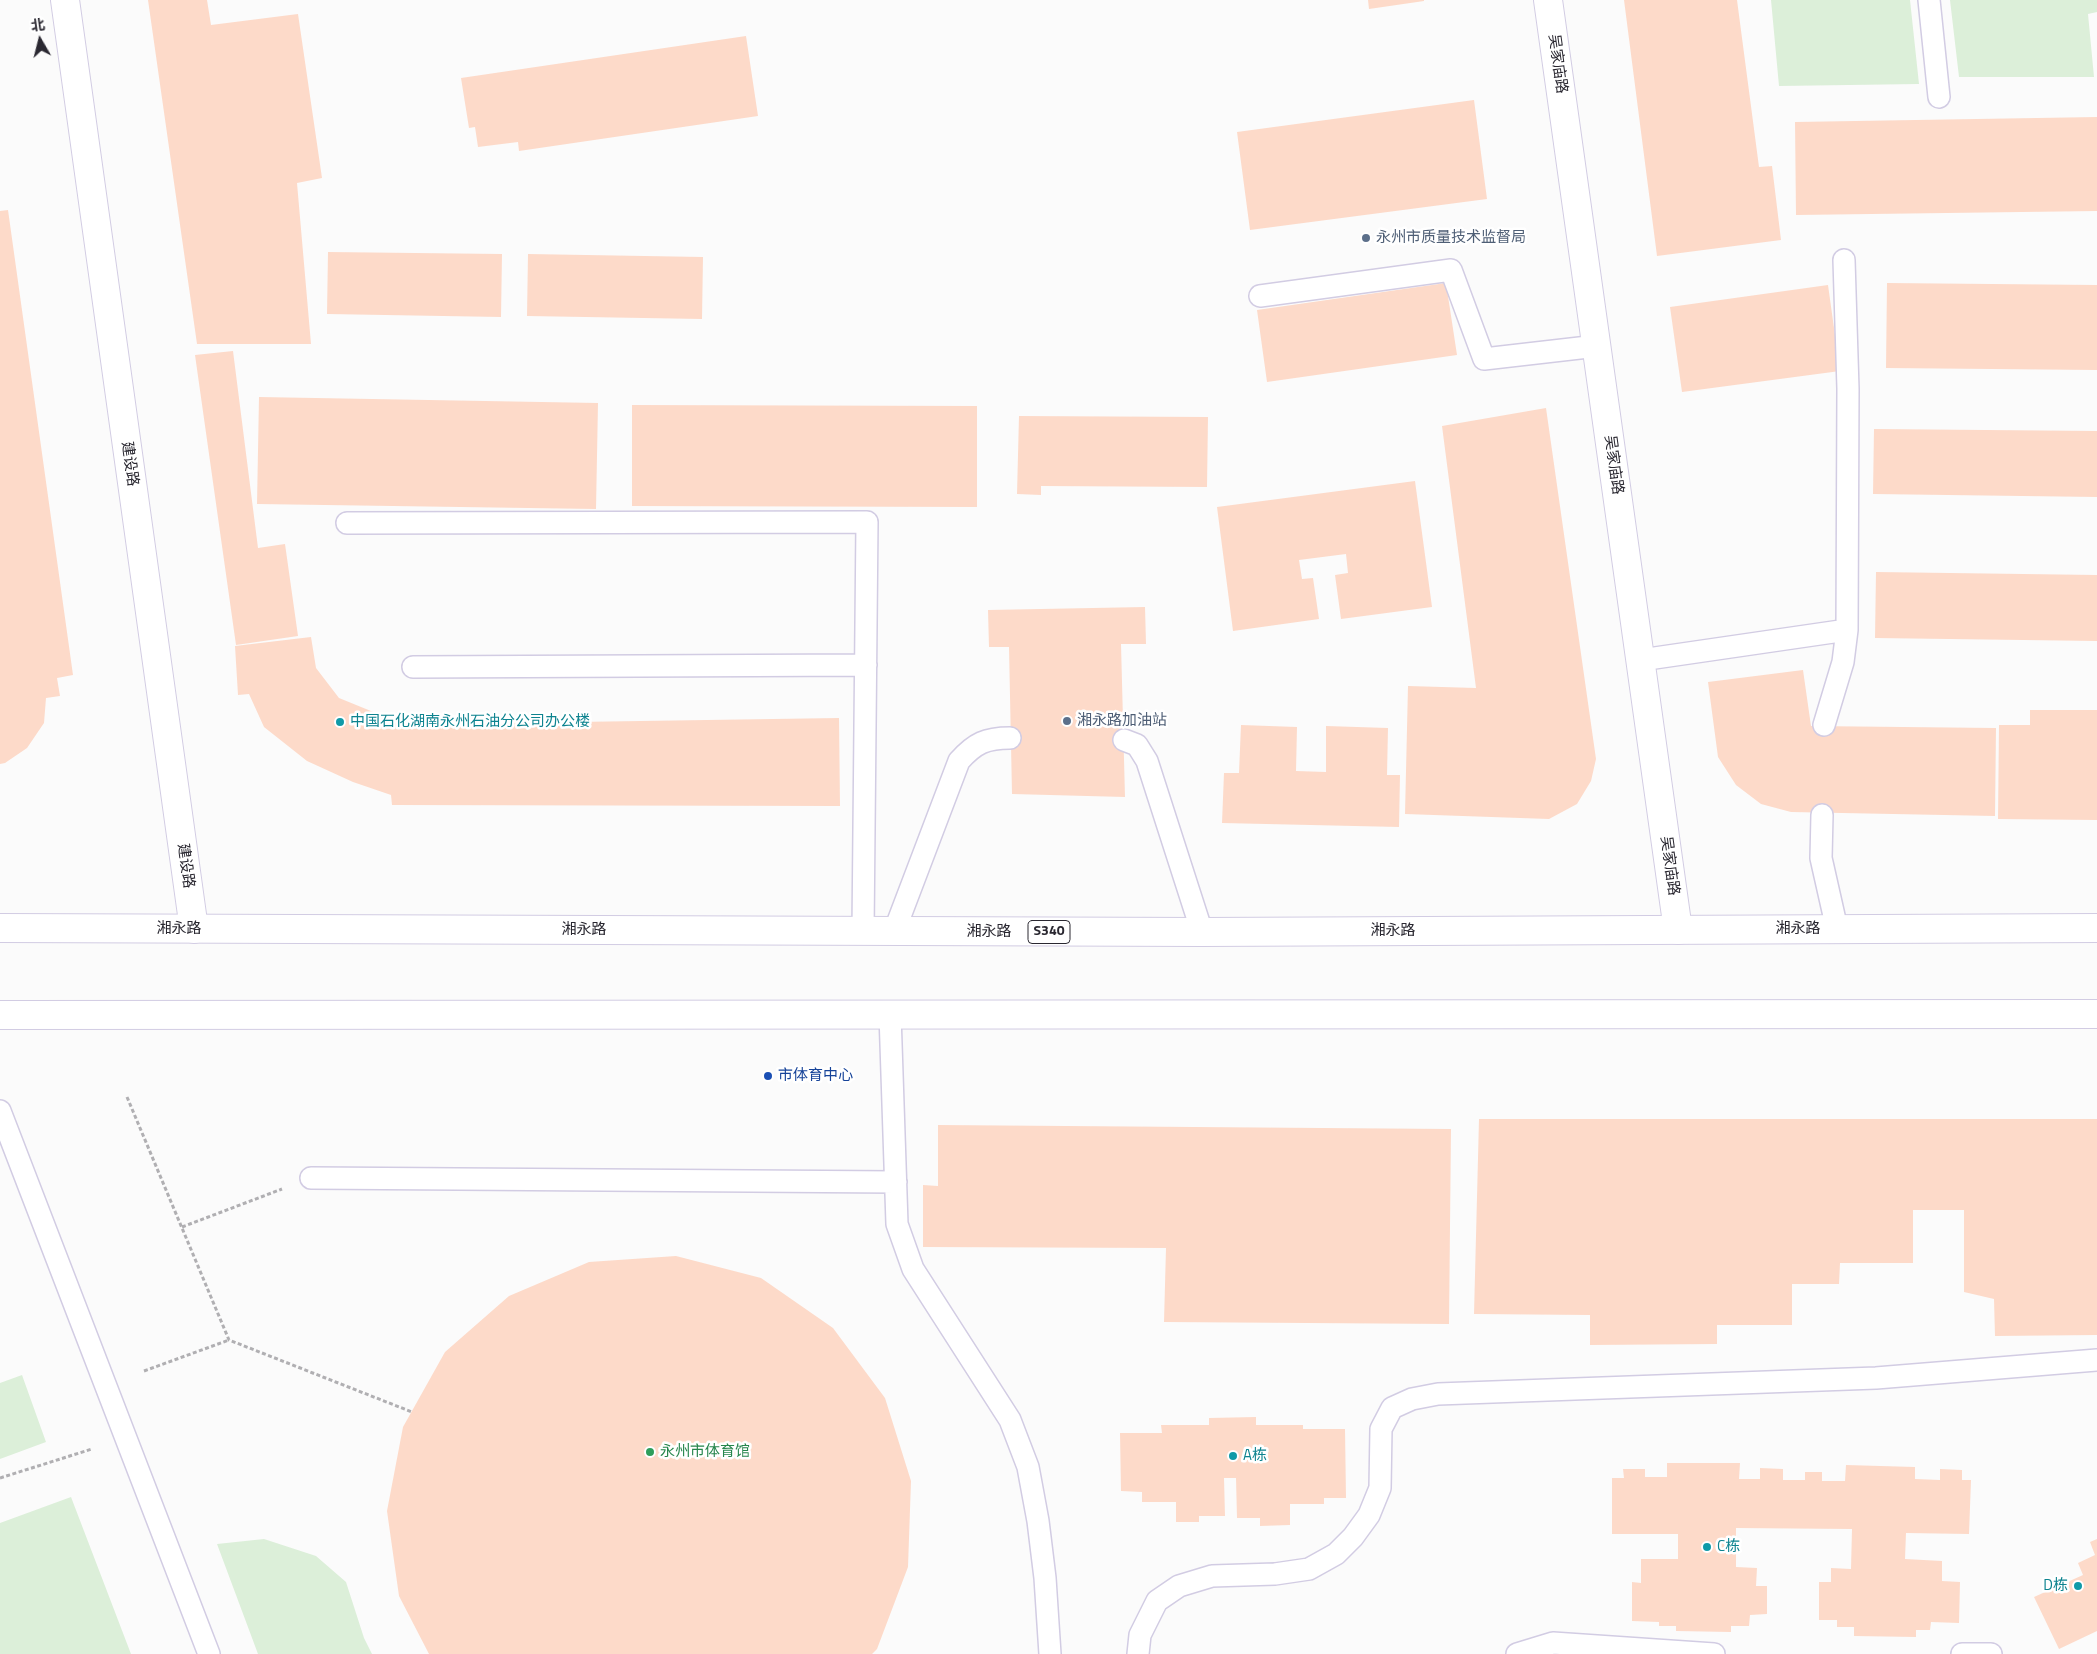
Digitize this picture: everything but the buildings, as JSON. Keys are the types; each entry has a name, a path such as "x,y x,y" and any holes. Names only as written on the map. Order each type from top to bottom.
{"main road":[{"name":"建设路","path":"65,0 194,929"},
{"name":"吴家庙路","path":"1548,0 1678,930"},
{"name":"湘永路","path":"0,928 894,932 2097,928"},
{"path":"0,1015 2097,1014"}],"lane":[{"path":"1929,0 1939,97"},
{"path":"1824,725 1843,662 1846,630 1848,388 1844,260"},
{"path":"1260,296 1451,270 1484,359 1597,346"},
{"path":"347,523 867,522 863,931"},
{"path":"1641,660 1846,630"},
{"path":"413,667 866,665"},
{"path":"894,932 959,761 970,748 986,740 1010,738"},
{"path":"1124,740 1137,745 1147,761 1202,932"},
{"path":"1822,815 1821,858 1837,929"},
{"path":"890,1014 897,1224 912,1269 1010,1420 1028,1467 1038,1521 1044,1569 1050,1654"},
{"path":"0,1111 209,1654"},
{"path":"311,1178 896,1182"},
{"path":"1138,1654 1140,1636 1157,1601 1179,1586 1212,1576 1275,1574 1309,1569 1336,1554 1354,1537 1369,1515 1380,1488 1381,1429 1392,1408 1412,1399 1438,1394 1876,1378 2097,1360"},
{"path":"1517,1654 1552,1643 1714,1654"},
{"path":"1962,1654 1991,1654"}],"path":[{"path":"127,1097 229,1340"},
{"path":"182,1227 311,1178"},
{"path":"144,1371 229,1340 412,1412"},
{"path":"0,1478 92,1449"}],"green space":[{"path":"1771,0 1910,0 1919,84 1779,86"},
{"path":"1950,0 2097,0 2097,12 2088,14 2094,77 1959,77"},
{"path":"22,1375 46,1442 0,1459 0,1383"},
{"path":"71,1497 131,1654 0,1654 0,1523"},
{"path":"264,1539 316,1556 346,1582 364,1638 372,1654 258,1654 217,1544"}],"place":[{"name":"永州市质量技术监督局","path":"1366,238"},
{"name":"湘永路加油站","path":"1067,721"},
{"name":"中国石化湖南永州石油分公司办公楼","path":"340,722"},
{"name":"市体育中心","path":"768,1076"},
{"name":"永州市体育馆","path":"650,1452"},
{"name":"A栋","path":"1233,1456"},
{"name":"C栋","path":"1707,1547"},
{"name":"D栋","path":"2078,1586"}]}
